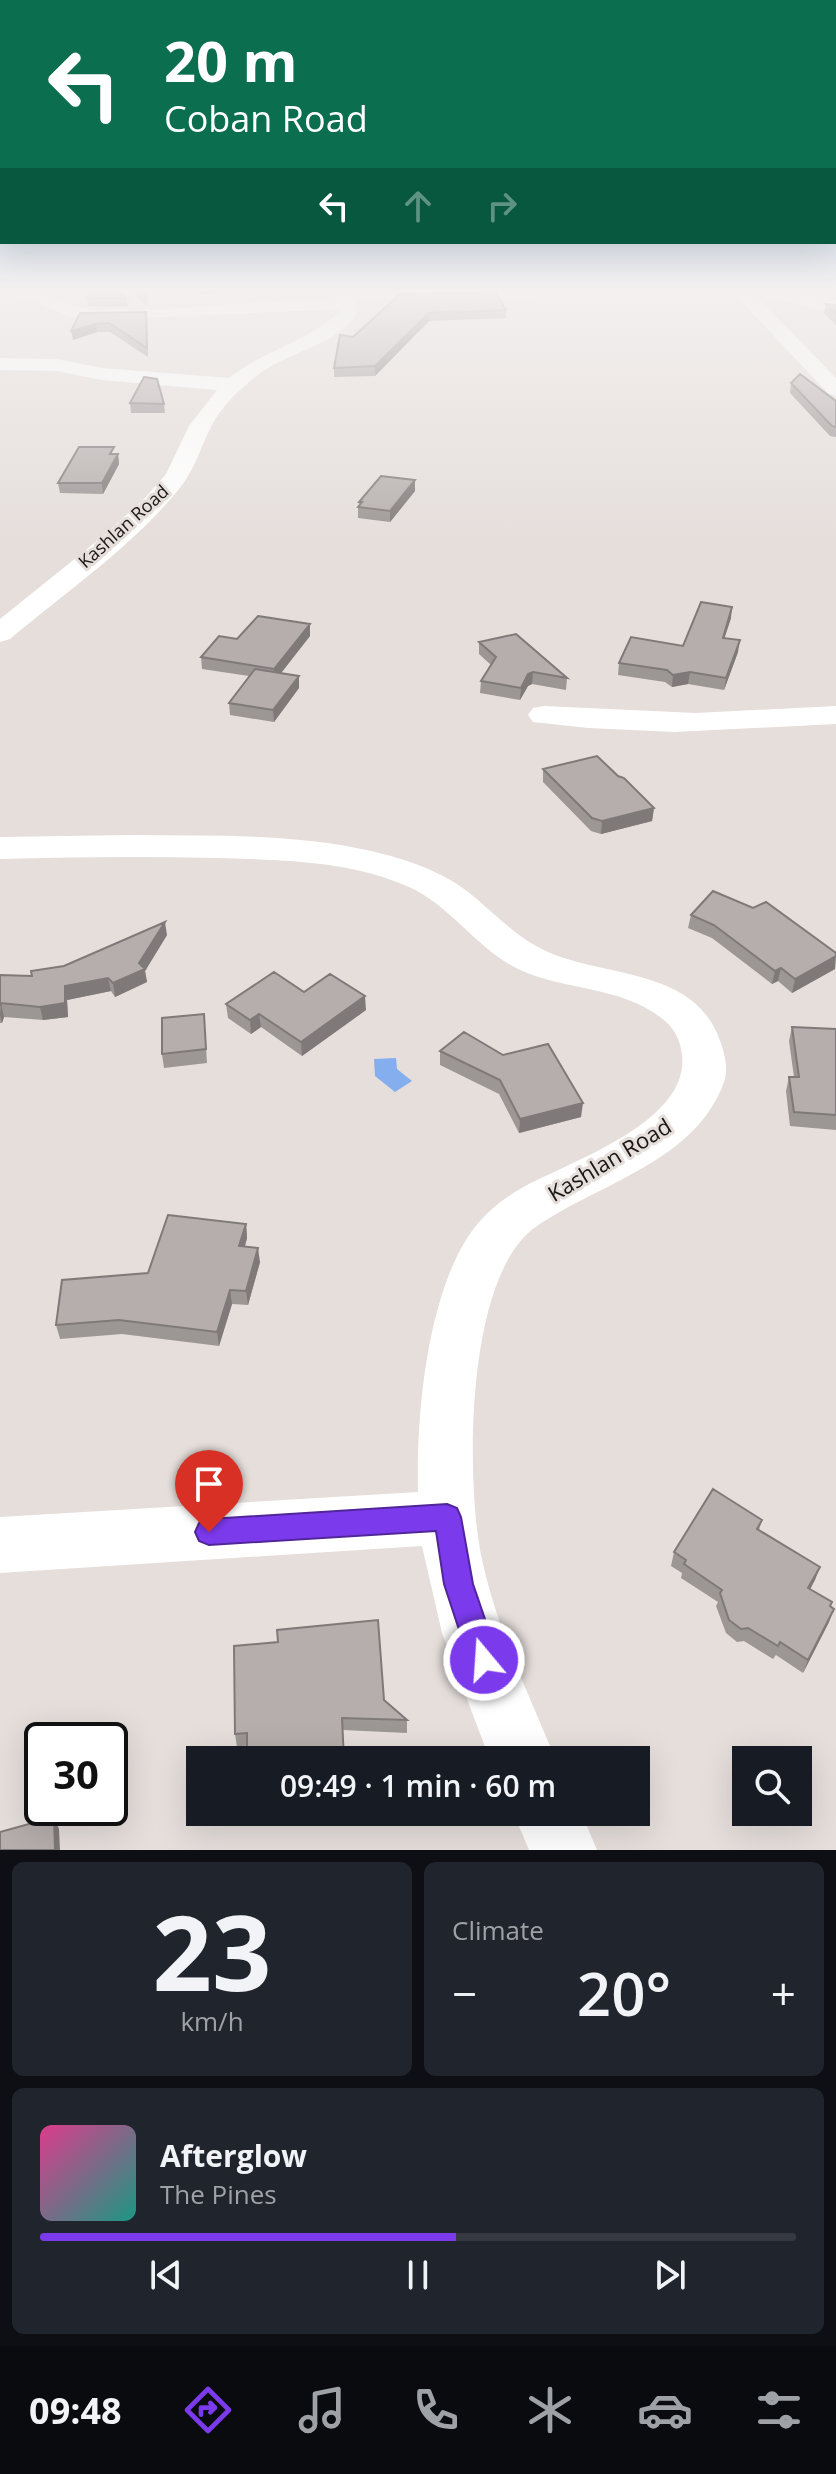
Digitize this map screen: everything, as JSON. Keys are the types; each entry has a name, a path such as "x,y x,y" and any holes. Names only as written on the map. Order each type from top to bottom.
{"street":[{"path":"99,373 236,385"},
{"name":"Kashlan Road","path":"0,633 163,494 187,462 203,422 250,373"},
{"path":"820,373 836,390"},
{"path":"544,715 635,723 752,720 798,714 836,715"},
{"name":"Kashlan Road","path":"0,848 99,845 276,849 370,862 402,872 446,892 501,941 539,963 625,984 652,994 671,1005 696,1033 702,1044 703,1079 682,1114 642,1145 512,1218 482,1254 464,1305 445,1455 447,1517 459,1584 498,1701 517,1746"},
{"path":"0,1545 447,1517"},
{"path":"552,1826 563,1850"}],"water":[{"path":"396,1058 397,1069 412,1081 395,1092 375,1076 374,1059"}],"building":[{"path":"800,374 836,401 836,427 791,383"},
{"path":"144,377 157,379 164,404 130,403"},
{"path":"79,447 114,447 110,454 118,454 102,483 58,483"},
{"path":"381,476 415,480 390,511 358,507 362,502 359,502"},
{"path":"701,602 732,607 723,638 740,640 726,678 690,672 673,675 667,670 619,663 631,637 683,646"},
{"path":"258,616 310,624 274,669 201,657 219,636 237,639"},
{"path":"516,634 567,678 533,672 528,674 521,688 481,681 496,657 479,642"},
{"path":"255,669 299,676 273,710 229,703"},
{"path":"597,756 654,808 602,821 592,818 543,769"},
{"path":"713,891 753,908 766,902 836,956 795,979 781,968 775,971 714,925 691,915"},
{"path":"165,922 139,963 145,969 113,983 108,978 65,986 65,1003 40,1007 1,1003 0,1006 0,975 32,976 31,971 64,966"},
{"path":"274,972 304,992 330,974 365,996 301,1042 259,1014 250,1020 226,1004"},
{"path":"204,1014 206,1049 162,1054 162,1018"},
{"path":"792,1027 836,1029 836,1115 794,1112 789,1077 799,1077"},
{"path":"464,1032 503,1055 548,1044 583,1103 520,1119 500,1080 440,1051"},
{"path":"168,1215 246,1224 239,1246 258,1248 246,1291 230,1290 217,1332 119,1320 56,1325 62,1280 148,1273"},
{"path":"713,1489 762,1520 757,1529 820,1567 808,1588 832,1602 830,1606 834,1609 808,1660 780,1642 778,1646 729,1620 720,1593 722,1590 684,1564 686,1560 674,1552"},
{"path":"378,1620 384,1700 407,1720 342,1718 343,1746 247,1746 247,1733 235,1734 234,1646 278,1642 277,1630"},
{"path":"24,1825 54,1826 55,1850 0,1850 0,1832"}],"route":[{"path":"209,1532 447,1517 459,1584 484,1660"}]}
